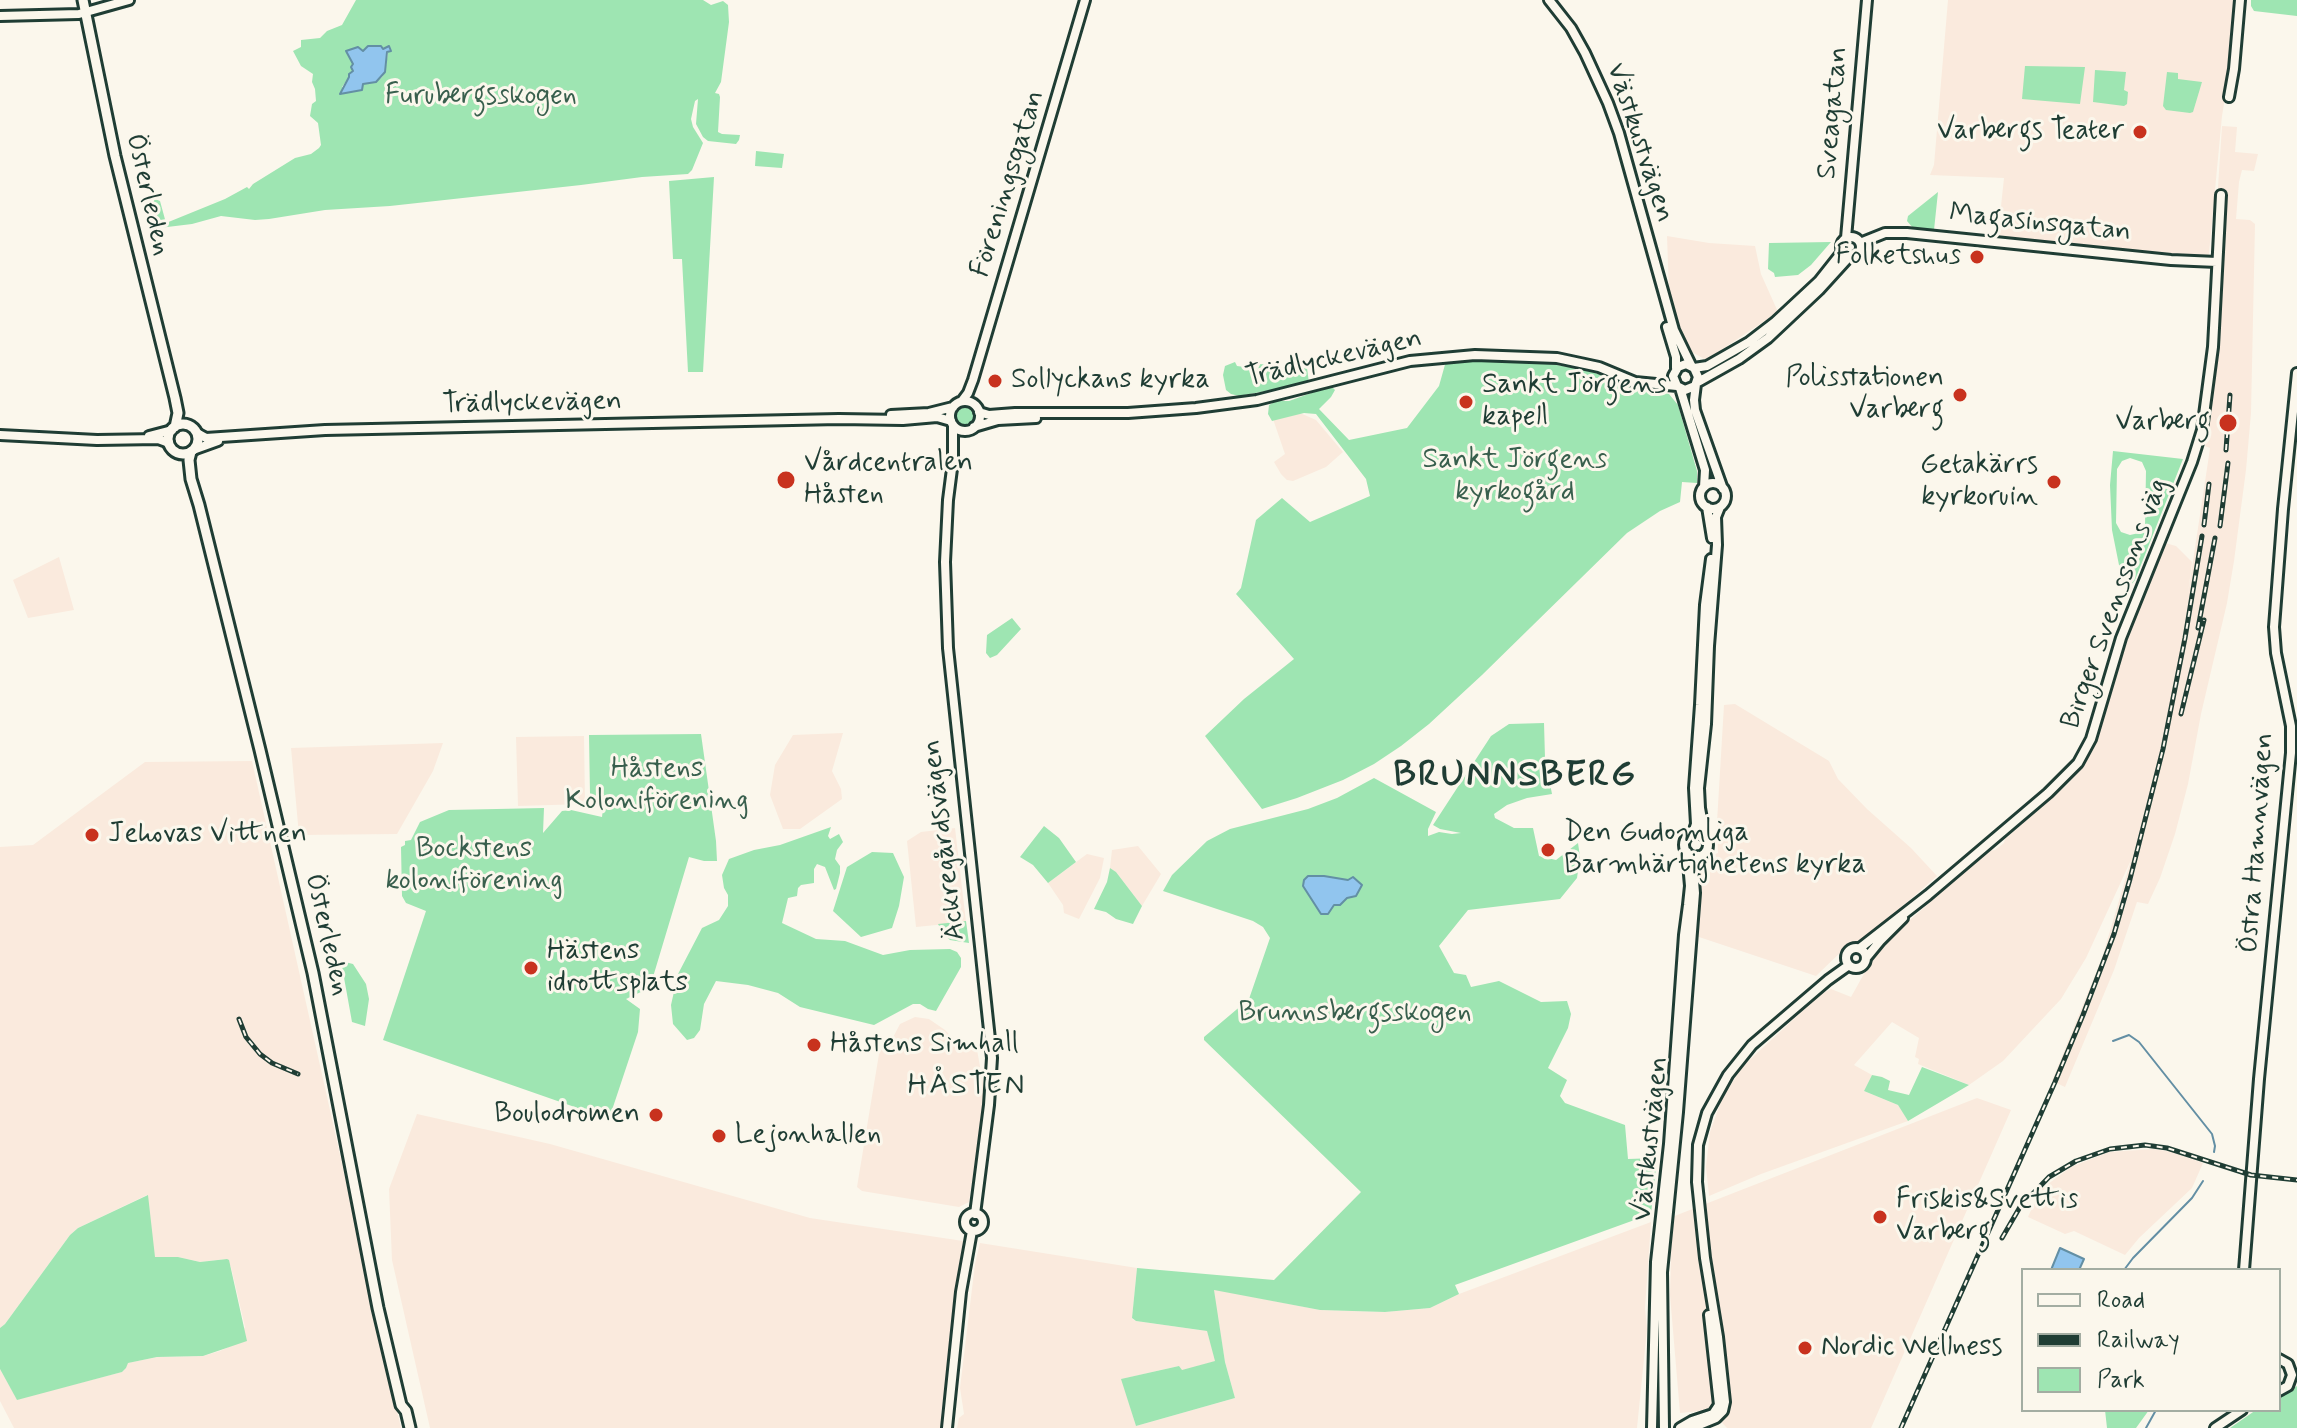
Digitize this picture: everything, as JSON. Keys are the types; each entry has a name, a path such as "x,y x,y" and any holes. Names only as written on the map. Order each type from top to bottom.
{"main road":[{"name":"Österleden","path":"83,0 121,184 175,398 178,413 174,429"},
{"name":"Österleden","path":"175,398 195,431"},
{"name":"Trädlyckevägen","path":"174,429 185,425 195,431"},
{"path":"172,447 174,429"},
{"path":"192,451 198,441 195,431"},
{"name":"Österleden","path":"172,447 191,479"},
{"name":"Trädlyckevägen","path":"172,447 184,454 192,451"},
{"name":"Österleden","path":"192,451 189,460 191,479 313,973 378,1308 401,1405 403,1428"},
{"name":"Österleden","path":"401,1405 406,1411 410,1428"}],"street":[{"path":"0,16 85,13 129,0"},
{"name":"Föreningsgatan","path":"978,410 973,380 1085,0"},
{"name":"Västkustvägen","path":"1549,0 1571,28 1597,76 1619,133 1674,330 1693,366"},
{"name":"Sveagatan","path":"1846,234 1867,0"},
{"path":"2229,97 2240,0"},
{"name":"Birger Svenssons väg","path":"1680,1428 1713,1414 1719,1405 1696,1162 1713,1099 1752,1045 1828,980 1848,960 1851,949 1860,948 1906,913 2048,793 2076,765 2085,750 2096,726 2121,638 2202,430 2210,377 2221,195"},
{"name":"Magasinsgatan","path":"1860,243 1885,233 1907,233 2217,262"},
{"path":"1693,833 1696,824 1694,788 1705,605 1712,555 1711,526 1707,507 1700,498 1705,470 1673,378 1676,369 1683,364 1711,365 1763,332 1846,255 1856,256 1860,252 1860,243 1846,234 1841,244 1846,255"},
{"path":"1678,387 1690,389 1768,338 1815,295 1846,255"},
{"name":"Västkustvägen","path":"1655,264 1665,319 1676,354 1676,369"},
{"name":"Trädlyckevägen","path":"978,410 989,415 1057,414 1221,406 1295,391 1406,362 1475,355 1543,356 1581,362 1635,382 1678,387"},
{"path":"1693,366 1698,374 1695,410 1725,501 1716,517 1706,724 1699,788 1707,848 1699,856 1687,852 1684,842 1687,836 1693,833 1705,836"},
{"name":"Trädlyckevägen","path":"1618,375 1652,380 1676,369"},
{"name":"Östra Hamnvägen","path":"2244,1268 2291,753 2291,726 2276,653 2274,627 2297,373"},
{"name":"Föreningsgatan","path":"957,404 973,380"},
{"path":"970,402 978,410 978,422 971,428 959,429 952,423 950,413 957,404 970,402"},
{"name":"Trädlyckevägen","path":"839,419 922,414 957,404"},
{"name":"Trädlyckevägen","path":"971,428 998,420 1057,414"},
{"name":"Trädlyckevägen","path":"195,431 206,438 226,438 325,430 839,419 937,417 952,423"},
{"name":"Äckregårdsvägen","path":"947,1428 961,1292 972,1231 979,1230 982,1224 981,1217 975,1214 992,1058 948,648 945,562 953,461 952,423"},
{"name":"Äckregårdsvägen","path":"953,461 959,442 971,428"},
{"name":"Trädlyckevägen","path":"120,440 174,429"},
{"name":"Trädlyckevägen","path":"0,435 158,439 172,447"},
{"name":"Trädlyckevägen","path":"192,451 226,438"},
{"path":"1704,487 1714,484 1723,489"},
{"path":"1707,507 1720,507"},
{"name":"Västkustvägen","path":"1655,1428 1656,1253 1669,1144 1690,886 1687,852"},
{"name":"Västkustvägen","path":"1664,1428 1663,1259 1695,893 1693,868 1699,856"},
{"name":"Birger Svenssons väg","path":"1848,960 1858,967 1906,913"},
{"path":"1860,948 1866,959"},
{"name":"Birger Svenssons väg","path":"1692,1428 1716,1418 1723,1411 1725,1402 1705,1258"},
{"path":"2281,1390 2288,1386 2294,1374"},
{"path":"2215,1428 2239,1412"}],"shaded area":[{"path":"1948,0 2241,0 2222,116 2208,264 1997,244 2004,178 1930,175 1934,165"},
{"path":"2222,126 2237,127 2235,152 2258,154 2254,171 2242,170 2236,219 2250,220 2255,224 2251,413 2234,561 2175,834 2148,904 2137,902 2114,970 2065,1087 2052,1081 2102,958 2131,860 2086,958 2061,999 2003,1061 1969,1085 1918,1064 1919,1059 1915,1057 1919,1038 1892,1022 1854,1065 1872,1075 1864,1091 1898,1105 1908,1121 1709,1196 1706,1167 1710,1132 1722,1099 1742,1067 1821,994 1831,989 1851,997 1879,947 1989,851 2004,843 2081,768 2096,743 2127,638 2165,543 2176,546 2192,562 2188,594 2210,448 2205,446 2214,396 2223,197 2218,187"},
{"path":"1667,236 1755,246 1761,274 1778,312 1706,360 1685,348 1669,292"},
{"path":"1300,413 1316,420 1343,452 1326,467 1293,481 1281,474 1274,462 1285,454 1273,419"},
{"path":"59,557 74,610 28,618 13,580"},
{"path":"1735,704 1829,761 1838,779 1937,876 1873,932 1845,948 1816,976 1696,936 1700,865 1707,857 1718,853 1724,705"},
{"path":"843,733 832,771 841,789 842,799 800,829 783,829 770,795 775,765 793,735"},
{"path":"584,736 585,804 518,806 516,737"},
{"path":"443,743 433,771 397,834 299,835 291,748"},
{"path":"252,761 401,1428 14,1428 0,1401 0,1369 17,1399 122,1372 127,1363 157,1357 203,1356 220,1351 235,1344 245,1327 231,1267 226,1259 200,1262 178,1257 154,1257 147,1195 78,1228 70,1235 0,1328 0,847 33,845 145,762"},
{"path":"955,828 966,922 916,927 907,841 921,832"},
{"path":"1138,846 1161,874 1142,906 1110,868 1112,850"},
{"path":"1087,854 1104,858 1100,878 1079,919 1064,913 1063,905 1048,883"},
{"path":"915,1017 929,1019 945,1030 959,1047 977,1050 985,1094 969,1202 959,1207 862,1191 857,1187 879,1054 883,1047 889,1045 900,1024"},
{"path":"1977,1098 2011,1110 1871,1428 1727,1428 1710,1410 1680,1413 1670,1295 1672,1217"},
{"path":"417,1114 550,1144 810,1218 963,1241 946,1397 941,1413 942,1428 430,1428 392,1260 389,1189"},
{"path":"2154,1149 2203,1163 2192,1188 2125,1255 2074,1231 2065,1234 2028,1217 2040,1190 2071,1167 2109,1152"},
{"path":"1651,1222 1645,1308 1647,1329 1637,1428 957,1428 959,1418 964,1414 960,1388 980,1243 1137,1268 1132,1319 1207,1331 1216,1361 1181,1371 1179,1366 1122,1379 1136,1426 1235,1398 1225,1362 1213,1289 1320,1310 1385,1312 1430,1308 1459,1294"}],"green space":[{"name":"Furubergsskogen","path":"356,0 703,0 711,5 723,1 728,5 729,22 721,82 715,93 720,97 718,132 740,135 739,140 736,144 708,141 703,137 696,124 698,99 691,119 703,143 688,174 390,206 325,210 269,219 221,216 159,228 155,199 160,201 166,223 247,187 249,189 295,158 311,154 319,148 318,123 310,116 312,104 316,101 313,74 301,66 293,51 301,47 301,40 320,38 327,31 342,25","holes":["389,46 385,72 376,82 363,84 362,90 350,91 342,87 353,72 353,64 346,51"]},
{"path":"2251,0 2297,0 2297,16 2254,11"},
{"path":"2025,66 2085,67 2080,104 2022,99"},
{"path":"2095,70 2126,72 2124,90 2128,92 2127,104 2093,102"},
{"path":"2167,72 2178,73 2178,79 2202,82 2193,112 2166,110 2163,106"},
{"path":"756,151 784,154 782,168 755,166"},
{"path":"714,177 703,372 688,372 682,259 673,259 669,181"},
{"path":"1938,192 1934,230 1913,228 1907,221 1908,216"},
{"path":"1831,242 1798,275 1775,277 1768,269 1769,243"},
{"name":"Sankt Jörgens kyrkogård","path":"1446,361 1533,361 1586,370 1629,387 1669,394 1678,405 1697,471 1697,483 1682,482 1680,502 1627,533 1482,675 1401,746 1343,780 1262,809 1205,736 1244,699 1294,659 1236,594 1241,588 1256,520 1282,498 1310,522 1370,496 1366,479 1316,414 1304,413 1272,421 1268,414 1269,405 1331,386 1335,390 1319,409 1349,440 1407,428 1439,386"},
{"path":"1235,362 1237,366 1258,369 1260,364 1277,366 1278,371 1307,368 1309,383 1239,396 1231,394 1226,390 1223,375 1225,366"},
{"path":"965,405 973,408 976,416 973,424 965,427 957,424 954,416 957,408"},
{"path":"2113,451 2183,459 2131,585 2121,575 2112,530 2110,485","holes":["2130,458 2142,462 2146,471 2145,526 2139,533 2130,535 2121,532 2116,523 2117,469 2122,461"]},
{"path":"1012,618 1021,629 997,655 990,658 986,653 987,635"},
{"name":"Brunnsbergsskogen","path":"1544,723 1545,758 1552,794 1507,805 1494,814 1495,818 1514,828 1533,828 1539,856 1556,860 1578,843 1577,878 1560,899 1468,910 1439,946 1454,973 1466,975 1471,987 1499,981 1541,1002 1567,1001 1571,1014 1568,1028 1548,1068 1567,1080 1560,1096 1565,1103 1625,1125 1628,1159 1657,1158 1651,1214 1455,1285 1459,1294 1430,1308 1385,1312 1320,1310 1214,1290 1225,1362 1235,1398 1136,1426 1121,1379 1179,1366 1182,1370 1215,1361 1207,1331 1132,1318 1137,1268 1274,1280 1361,1192 1204,1040 1249,999 1270,938 1263,927 1163,891 1172,875 1207,841 1230,829 1308,809 1374,778 1436,812 1428,836 1439,832 1461,833 1433,825 1491,736 1509,724","holes":["1353,877 1359,888 1358,893 1321,914 1314,902 1339,879"]},
{"name":"Hästens idrottsplats","path":"701,734 717,861 689,857 653,977 643,991 626,999 640,1009 638,1032 609,1119 383,1040 426,911 406,903 402,896 401,847 405,841 411,840 420,822 449,810 544,808 543,833 562,811 602,817 603,808 608,808 608,801 594,801 590,794 589,735"},
{"path":"1044,826 1059,838 1076,862 1048,883 1033,865 1020,857"},
{"path":"831,827 830,839 839,834 843,842 835,859 840,866 836,889 825,867 817,864 814,883 801,885 797,896 788,898 782,923 816,939 845,941 883,955 910,950 950,949 957,952 961,967 936,1011 913,1004 874,1025 800,1007 778,993 716,981 704,1004 700,1030 694,1038 687,1040 673,1024 671,1005 678,974 702,928 719,920 728,906 722,875 729,859"},
{"path":"872,852 893,853 904,877 892,928 861,937 833,911 847,867"},
{"path":"1110,868 1142,906 1133,924 1094,909"},
{"path":"966,921 969,943 950,940 938,924"},
{"path":"341,961 353,964 366,984 369,999 365,1026 352,1022"},
{"path":"1922,1067 1969,1085 1908,1121 1898,1105 1864,1091 1872,1075 1890,1081 1888,1090 1909,1095"},
{"path":"148,1195 155,1257 178,1257 200,1262 229,1260 247,1341 203,1356 157,1357 128,1363 122,1372 17,1400 0,1369 0,1328 70,1235 78,1228"},
{"path":"2297,1386 2297,1428 2230,1428 2253,1412 2281,1412 2281,1396"},
{"path":"2105,1412 2148,1412 2136,1428 2107,1428"}],"water":[{"path":"368,46 381,46 383,49 389,46 391,51 387,52 385,72 376,82 363,84 362,90 340,94 353,71 346,51 358,47 363,51"},
{"path":"1308,876 1348,880 1353,877 1362,885 1356,896 1334,905 1328,914 1321,914 1303,886"},
{"path":"2060,1248 2084,1259 2080,1268 2052,1268"}],"waterway":[{"path":"2113,1041 2129,1035 2139,1042 2212,1134 2214,1152"},
{"path":"2126,1268 2192,1198 2203,1181"},
{"path":"2146,1428 2155,1412"}],"railway":[{"path":"2226,450 2230,395"},
{"path":"2220,526 2228,463"},
{"path":"2204,525 2209,484"},
{"path":"1901,1428 2055,1082 2114,934 2163,749 2202,536"},
{"path":"2198,628 2215,538"},
{"path":"2181,714 2204,620"},
{"path":"239,1019 246,1037 260,1054 298,1074"},
{"path":"2002,1238 2020,1207 2049,1177 2076,1161 2110,1149 2145,1145 2167,1148 2251,1175 2297,1180"}],"place":[{"name":"Varbergs Teater","path":"2140,132"},
{"name":"Folketshus","path":"1977,257"},
{"name":"Sollyckans kyrka","path":"995,381"},
{"name":"Polisstationen Varberg","path":"1960,395"},
{"name":"Sankt Jörgens kapell","path":"1466,402"},
{"name":"Varberg","path":"2228,423"},
{"name":"Vårdcentralen Håsten","path":"786,480"},
{"name":"Getakärrs kyrkoruin","path":"2054,482"},
{"name":"Jehovas Vittnen","path":"92,835"},
{"name":"Den Gudomliga Barmhärtighetens kyrka","path":"1548,850"},
{"name":"Hästens idrottsplats","path":"531,968"},
{"name":"Håstens Simhall","path":"814,1045"},
{"name":"Boulodromen","path":"656,1115"},
{"name":"Lejonhallen","path":"719,1136"},
{"name":"Friskis&Svettis Varberg","path":"1880,1217"},
{"name":"Nordic Wellness","path":"1805,1348"}],"district":[{"name":"BRUNNSBERG","path":"1515,777"},
{"name":"HÅSTEN","path":"967,1087"}],"park label":[{"name":"Håstens Koloniförening","path":"657,786"},
{"name":"Bockstens koloniförening","path":"474,866"}]}
